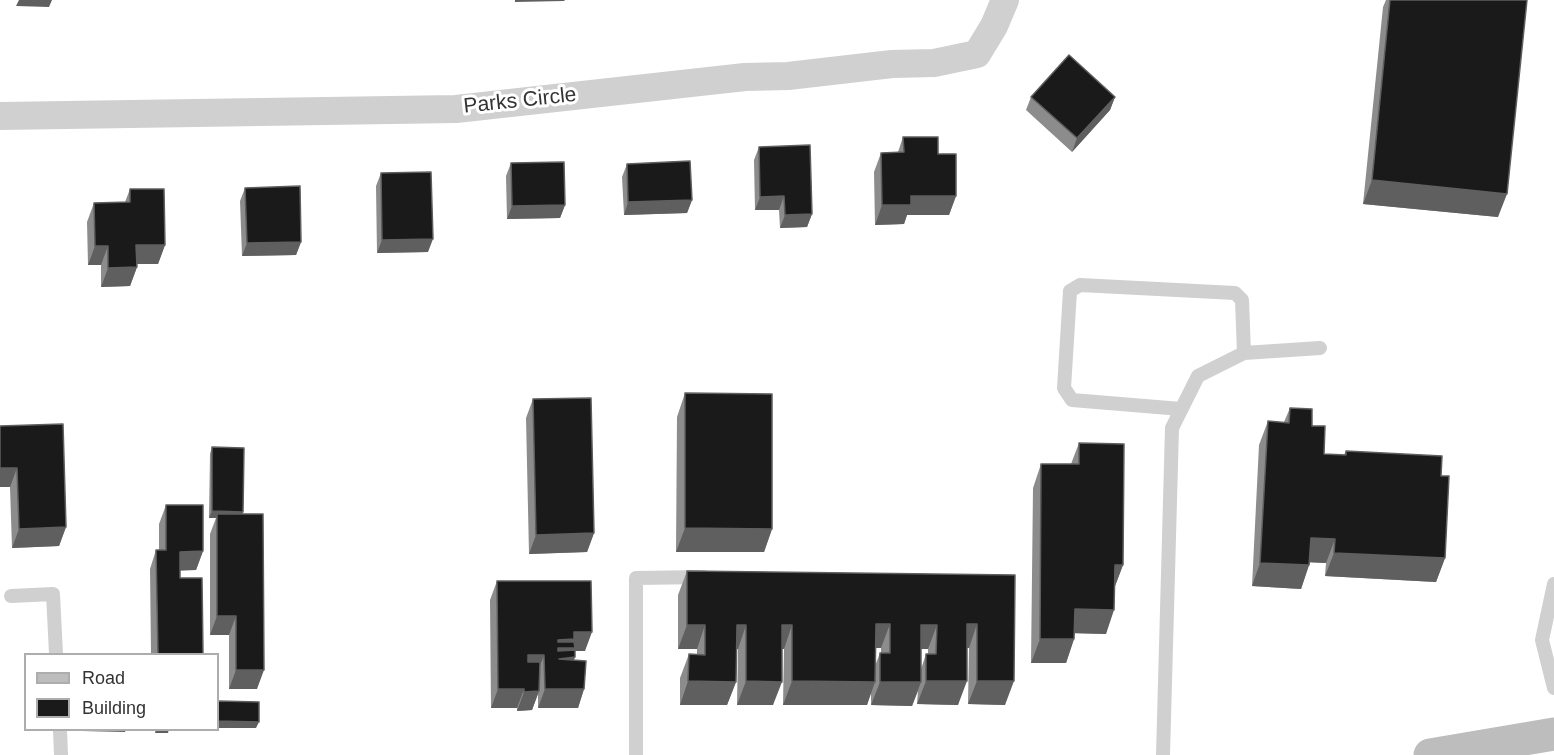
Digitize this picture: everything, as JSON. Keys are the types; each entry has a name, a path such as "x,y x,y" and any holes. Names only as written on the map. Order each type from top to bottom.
{"main road":[{"path":"1430,755 1543,742"}],"street":[{"name":"Parks Circle","path":"0,116 456,109 745,77 788,76 892,64 934,63 977,54 994,26 1005,0"}],"lane":[{"path":"1181,409 1072,400 1064,388 1070,291 1080,285 1235,293 1242,300 1244,353"},
{"path":"1163,755 1172,428 1198,376 1244,353 1320,348"},
{"path":"636,755 636,578 719,577"},
{"path":"1554,585 1548,636 1554,688"},
{"path":"11,596 53,594 56,653"},
{"path":"60,731 61,755"}],"building":[{"path":"1390,0 1527,0 1507,194 1372,180"},
{"path":"1069,55 1115,97 1077,138 1031,97"},
{"path":"903,137 938,137 938,154 956,154 956,196 911,196 911,205 882,205 881,153 904,152"},
{"path":"810,145 812,214 785,215 784,196 760,197 759,147"},
{"path":"690,161 692,200 628,202 627,164"},
{"path":"564,162 565,205 512,206 511,163"},
{"path":"431,172 433,239 382,240 381,173"},
{"path":"300,186 301,242 247,243 245,188"},
{"path":"130,189 164,189 165,245 136,245 137,267 108,268 108,246 95,246 94,203 130,202"},
{"path":"685,393 772,394 772,529 685,528"},
{"path":"591,398 594,533 536,535 533,399"},
{"path":"1290,408 1312,409 1312,426 1325,426 1324,454 1346,455 1346,451 1442,456 1441,476 1449,476 1445,558 1334,553 1335,539 1311,538 1309,565 1260,563 1268,421 1289,423"},
{"path":"63,424 66,527 19,529 17,468 0,468 0,426"},
{"path":"1079,443 1124,444 1123,565 1115,565 1114,610 1075,609 1074,639 1040,639 1041,464 1079,464"},
{"path":"212,447 244,448 243,512 212,511"},
{"path":"166,505 203,505 203,551 180,552 180,578 202,578 203,653 158,653 156,550 166,550"},
{"path":"217,514 263,514 264,670 236,670 236,616 217,616"},
{"path":"687,571 1015,575 1014,681 977,681 977,624 967,624 967,681 926,681 926,654 936,654 937,625 921,625 921,682 880,682 880,653 890,653 890,624 876,624 875,682 792,681 792,625 782,625 782,682 746,681 746,625 737,625 736,682 688,681 689,654 705,655 705,625 687,625"},
{"path":"497,581 591,581 592,632 574,632 574,639 558,640 558,642 574,642 575,648 558,648 558,651 575,650 575,657 559,659 586,661 584,689 545,689 544,655 528,655 528,662 540,662 539,691 498,689"},
{"path":"219,701 259,702 259,722 219,721"}]}
